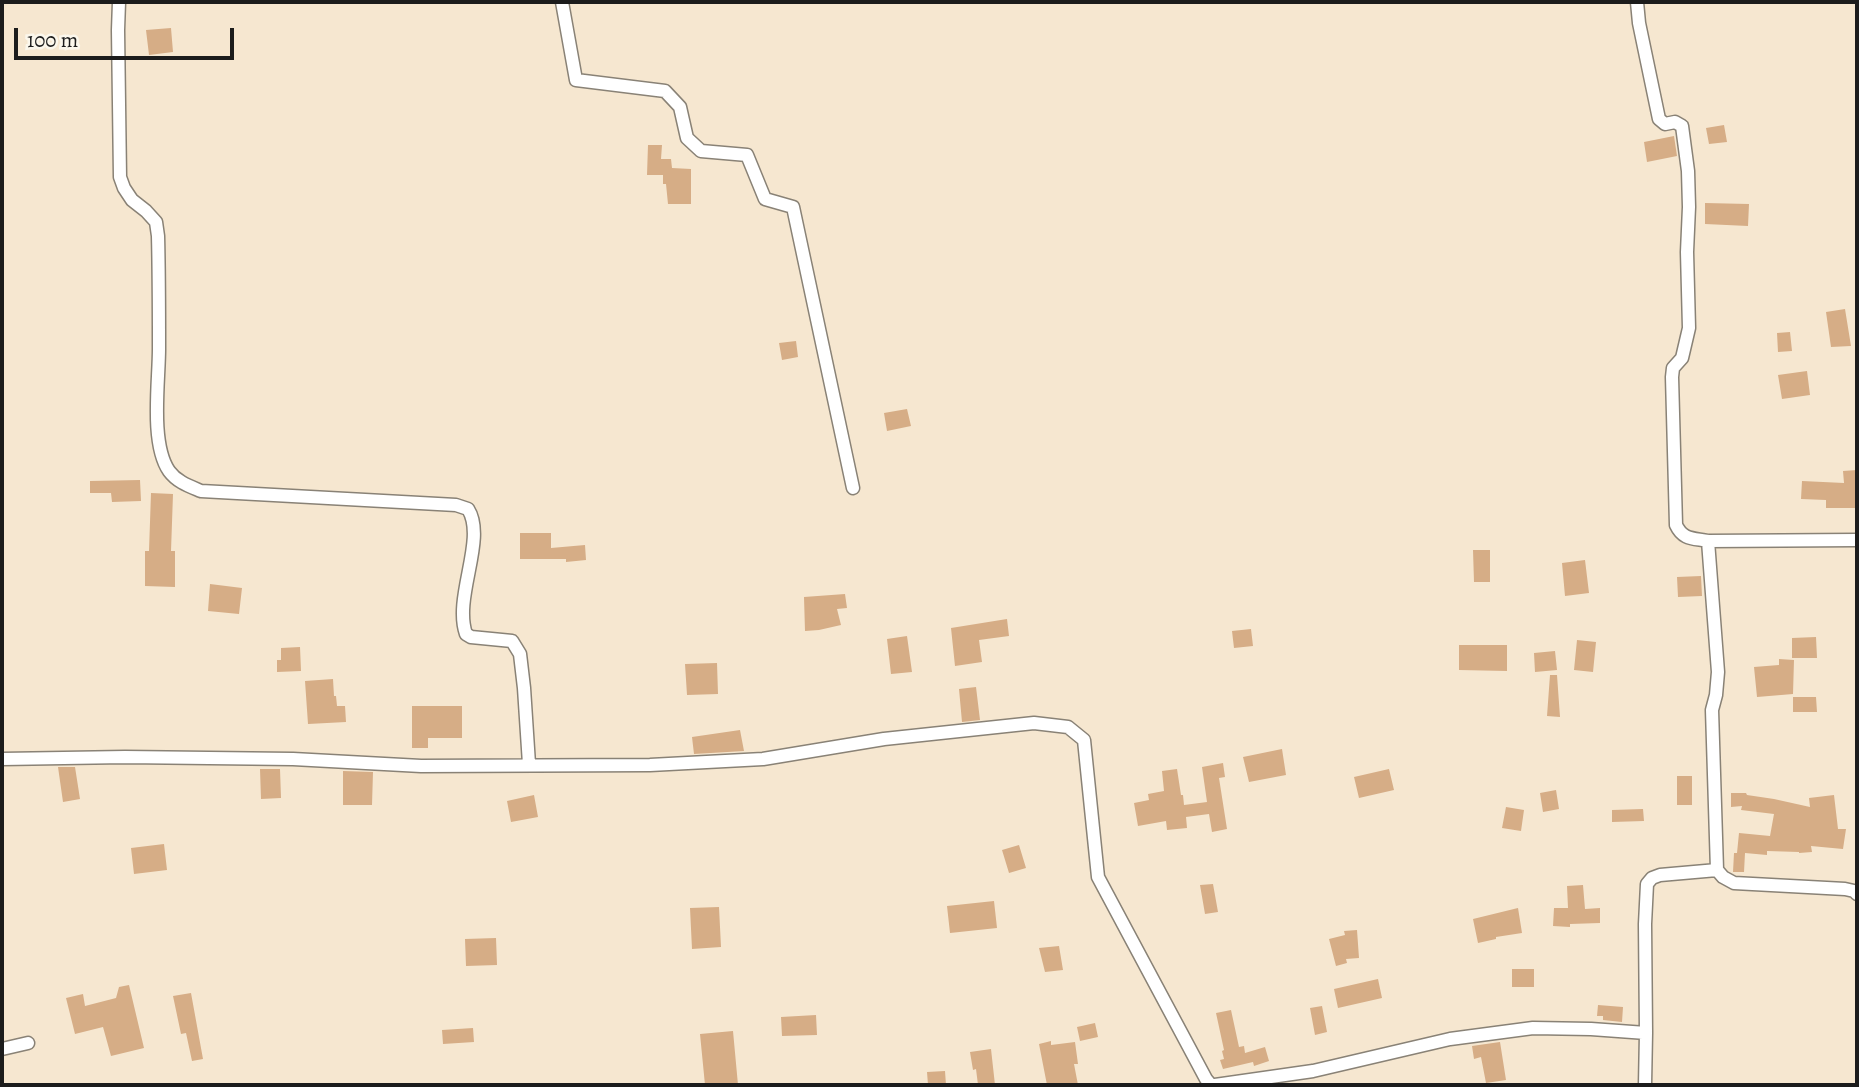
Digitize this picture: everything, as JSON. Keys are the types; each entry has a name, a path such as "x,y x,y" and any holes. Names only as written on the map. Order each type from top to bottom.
{"street":[{"path":"119,2 120,177 132,200 156,222 159,350 157,427 162,456 170,472 181,482 201,491 456,505 468,509 473,517 474,534 464,594 463,624 466,634 471,637 512,641 520,654 530,764"},
{"path":"562,2 576,80 665,91 680,107 687,138 701,151 747,155 765,199 793,207 853,488"},
{"path":"1637,2 1659,118 1665,124 1675,122 1682,126 1688,171 1689,328 1682,358 1673,368 1672,377 1676,525 1680,534 1708,541 1857,540"},
{"path":"1708,541 1717,671 1712,710 1717,870 1734,883 1845,889 1857,894"},
{"path":"2,759 125,757 293,759 421,766 650,765 763,759 911,736 1034,723 1068,727 1084,740 1098,877 1206,1079 1213,1085 1313,1071 1450,1039 1533,1028 1646,1033"},
{"path":"1645,1085 1647,884 1660,875 1717,870"},
{"path":"2,1049 28,1043"}],"building":[{"path":"171,28 173,52 149,55 146,30"},
{"path":"1724,125 1727,142 1709,144 1706,128"},
{"path":"1674,136 1677,156 1647,162 1644,142"},
{"path":"648,145 662,145 661,159 671,159 672,168 691,169 691,204 668,204 663,175 647,175"},
{"path":"1705,203 1749,204 1748,226 1705,224"},
{"path":"1845,309 1851,346 1831,347 1826,312"},
{"path":"1790,332 1792,351 1778,352 1777,333"},
{"path":"796,341 798,357 782,360 779,343"},
{"path":"1807,371 1810,395 1782,399 1778,375"},
{"path":"907,409 911,426 887,431 884,413"},
{"path":"1857,470 1857,508 1826,508 1826,500 1801,499 1802,481 1844,483 1843,471"},
{"path":"140,480 141,501 112,502 111,493 90,493 90,481"},
{"path":"151,493 173,494 171,551 175,551 175,587 145,586 145,551 149,551"},
{"path":"520,533 551,533 551,548 585,545 586,560 566,562 566,559 520,559"},
{"path":"1473,550 1490,550 1490,582 1474,582"},
{"path":"1585,560 1589,593 1565,596 1562,563"},
{"path":"1701,576 1702,596 1678,597 1677,577"},
{"path":"210,584 242,588 239,614 208,611"},
{"path":"845,594 847,608 837,609 841,625 805,631 804,597"},
{"path":"1007,619 1009,636 979,640 982,662 955,666 951,628"},
{"path":"1251,629 1253,646 1234,648 1232,631"},
{"path":"907,636 912,672 891,674 887,639"},
{"path":"1816,637 1817,658 1792,658 1792,638"},
{"path":"1577,640 1596,642 1593,672 1574,670"},
{"path":"1459,645 1507,645 1507,671 1459,670"},
{"path":"300,647 301,671 277,672 281,648"},
{"path":"1555,651 1557,670 1535,672 1534,653"},
{"path":"1779,659 1794,660 1793,694 1757,697 1754,667 1779,665"},
{"path":"717,663 718,694 687,695 685,664"},
{"path":"1550,675 1557,675 1560,717 1547,716"},
{"path":"333,679 337,706 345,706 346,722 308,724 305,681"},
{"path":"976,687 980,720 962,722 959,689"},
{"path":"1793,697 1816,697 1817,712 1793,712"},
{"path":"412,706 462,706 462,738 428,738 428,748 412,748"},
{"path":"740,730 744,751 694,754 692,737"},
{"path":"1282,749 1286,775 1249,782 1243,757"},
{"path":"1223,763 1225,777 1219,778 1227,829 1212,832 1209,814 1186,817 1187,828 1167,830 1166,821 1138,826 1134,803 1149,800 1148,794 1164,791 1162,771 1177,769 1184,805 1207,802 1202,767"},
{"path":"58,767 75,767 80,799 63,802"},
{"path":"260,769 280,769 281,798 261,799"},
{"path":"1389,769 1394,790 1359,798 1354,777"},
{"path":"343,771 373,772 372,805 343,805"},
{"path":"1677,776 1692,776 1692,805 1677,805"},
{"path":"1556,790 1559,809 1543,812 1540,793"},
{"path":"1731,793 1746,793 1810,807 1809,798 1834,795 1838,829 1846,829 1843,849 1811,846 1812,852 1767,851 1767,855 1745,853 1744,872 1733,872 1739,833 1770,836 1774,814 1741,810 1742,806 1731,807"},
{"path":"534,795 538,817 511,822 507,801"},
{"path":"1506,807 1524,810 1521,831 1502,828"},
{"path":"1643,809 1644,821 1612,822 1612,810"},
{"path":"164,844 167,870 134,874 131,848"},
{"path":"1019,845 1026,868 1009,873 1002,850"},
{"path":"1213,884 1218,912 1205,914 1200,885"},
{"path":"1583,885 1585,909 1600,908 1600,923 1553,926 1554,908 1568,908 1567,886"},
{"path":"994,901 997,928 950,933 947,906"},
{"path":"719,907 721,947 692,949 690,908"},
{"path":"1518,908 1522,933 1478,943 1473,919"},
{"path":"1357,930 1359,958 1346,959 1347,963 1336,966 1329,939 1345,935 1344,931"},
{"path":"496,938 497,965 466,966 465,939"},
{"path":"1059,946 1063,970 1045,972 1039,948"},
{"path":"1512,969 1534,969 1534,987 1512,987"},
{"path":"1378,979 1382,998 1338,1008 1334,989"},
{"path":"129,985 144,1048 111,1056 103,1027 75,1034 66,998 83,994 85,1006 116,998 119,987"},
{"path":"191,993 203,1059 192,1061 186,1033 181,1034 173,996"},
{"path":"1598,1005 1623,1007 1622,1022 1603,1020 1603,1016 1597,1016"},
{"path":"1322,1006 1327,1032 1315,1035 1310,1008"},
{"path":"1231,1010 1239,1047 1244,1046 1245,1053 1265,1047 1269,1061 1254,1066 1253,1062 1223,1069 1220,1060 1224,1059 1224,1050 1216,1013"},
{"path":"816,1015 817,1035 782,1036 781,1017"},
{"path":"1095,1023 1098,1037 1080,1041 1077,1027"},
{"path":"473,1028 474,1042 443,1044 442,1030"},
{"path":"733,1031 738,1085 705,1085 700,1034"},
{"path":"1051,1041 1051,1045 1075,1042 1078,1064 1074,1064 1078,1085 1047,1085 1039,1044"},
{"path":"1500,1042 1506,1080 1486,1083 1481,1057 1474,1059 1472,1046"},
{"path":"991,1049 995,1085 978,1085 970,1052"},
{"path":"945,1071 946,1085 928,1085 927,1072"}]}
